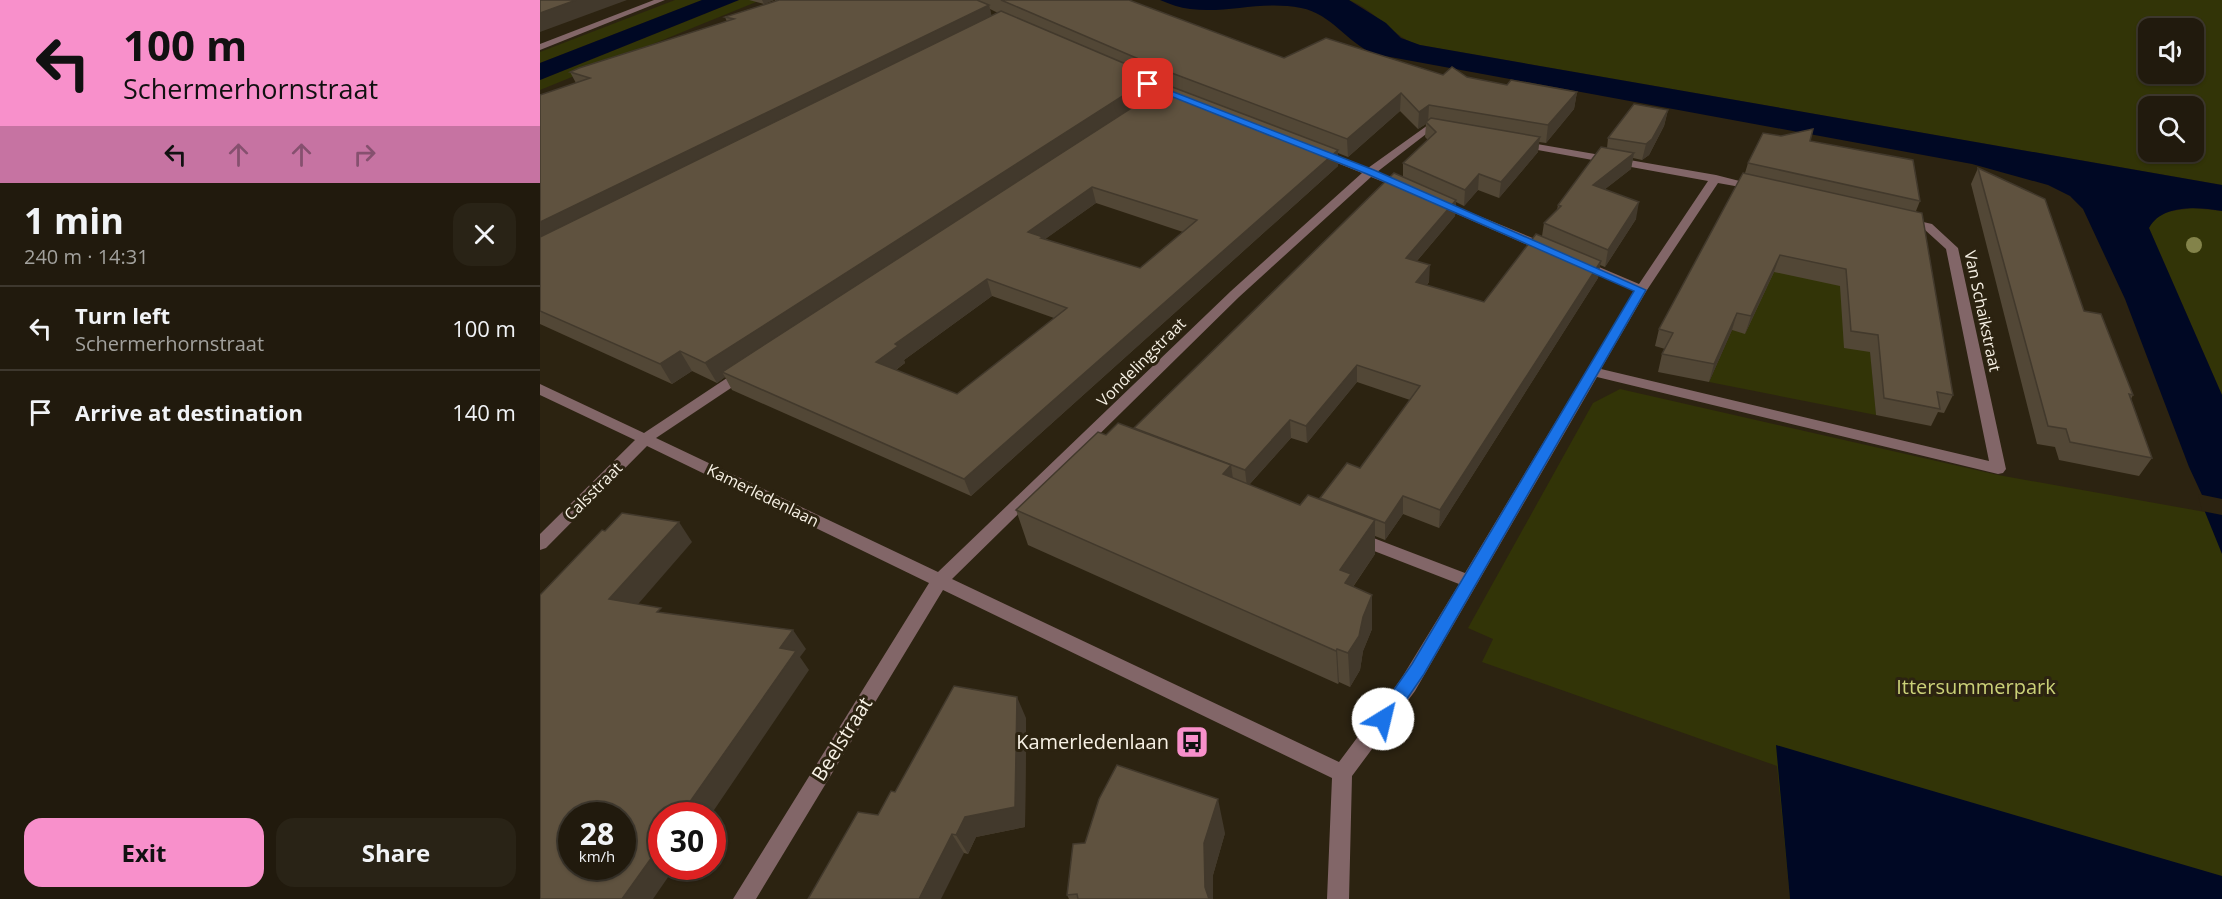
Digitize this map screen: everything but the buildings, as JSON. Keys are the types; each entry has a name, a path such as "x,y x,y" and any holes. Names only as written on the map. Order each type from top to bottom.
{"street":[{"path":"540,46 662,0"},
{"path":"1370,172 1428,128 1451,132"},
{"path":"1509,142 1772,190"},
{"path":"1306,147 1413,191"},
{"name":"Vondelingstraat","path":"940,580 984,535 1097,438 1235,294 1370,172"},
{"path":"1338,899 1342,773 1408,686 1641,290 1716,178"},
{"path":"1424,196 1554,252"},
{"name":"Van Schaikstraat","path":"1593,372 1998,469 1952,248 1928,226 1894,218"},
{"path":"1565,257 1641,290"},
{"name":"Calsstraat","path":"540,544 645,439 754,366"},
{"name":"Kamerledenlaan","path":"540,389 1342,773"},
{"path":"1347,534 1469,581"},
{"name":"Beelstraat","path":"744,899 940,580"}],"green space":[{"path":"675,0 702,0 540,63 540,52"},
{"path":"739,0 761,0 540,90 540,80"},
{"path":"1349,0 2222,0 2222,185 1420,45 1402,37 1368,11"},
{"path":"2193,208 2222,211 2222,395 2149,228 2162,215"},
{"path":"1785,212 1861,250 1876,415 1709,382 1732,330 1745,333"},
{"name":"Ittersummerpark","path":"1620,389 1998,475 2222,515 2222,899 1790,899 1777,766 1482,662 1493,639 1468,628 1593,403"}],"water":[{"path":"702,0 739,0 540,80 540,63"},
{"path":"1160,0 1349,0 1386,23 1401,38 1420,45 2222,185 2222,211 2192,208 2171,211 2155,220 2149,228 2222,395 2222,554 2205,512 2202,495 2189,467 2125,299 2083,209 2070,196 2048,185 1972,164 1374,54 1355,43 1322,16 1301,8 1272,5 1204,10 1182,8"},
{"path":"1776,745 2222,876 2222,899 1790,899"}],"pier":[{"path":"2198,494 2222,499 2222,515 2202,511"}],"place":[{"name":"Kamerledenlaan","path":"1192,742"}],"route":[{"path":"1148,84 1370,172 1641,290 1593,372 1570,406 1408,686 1383,719"}]}
